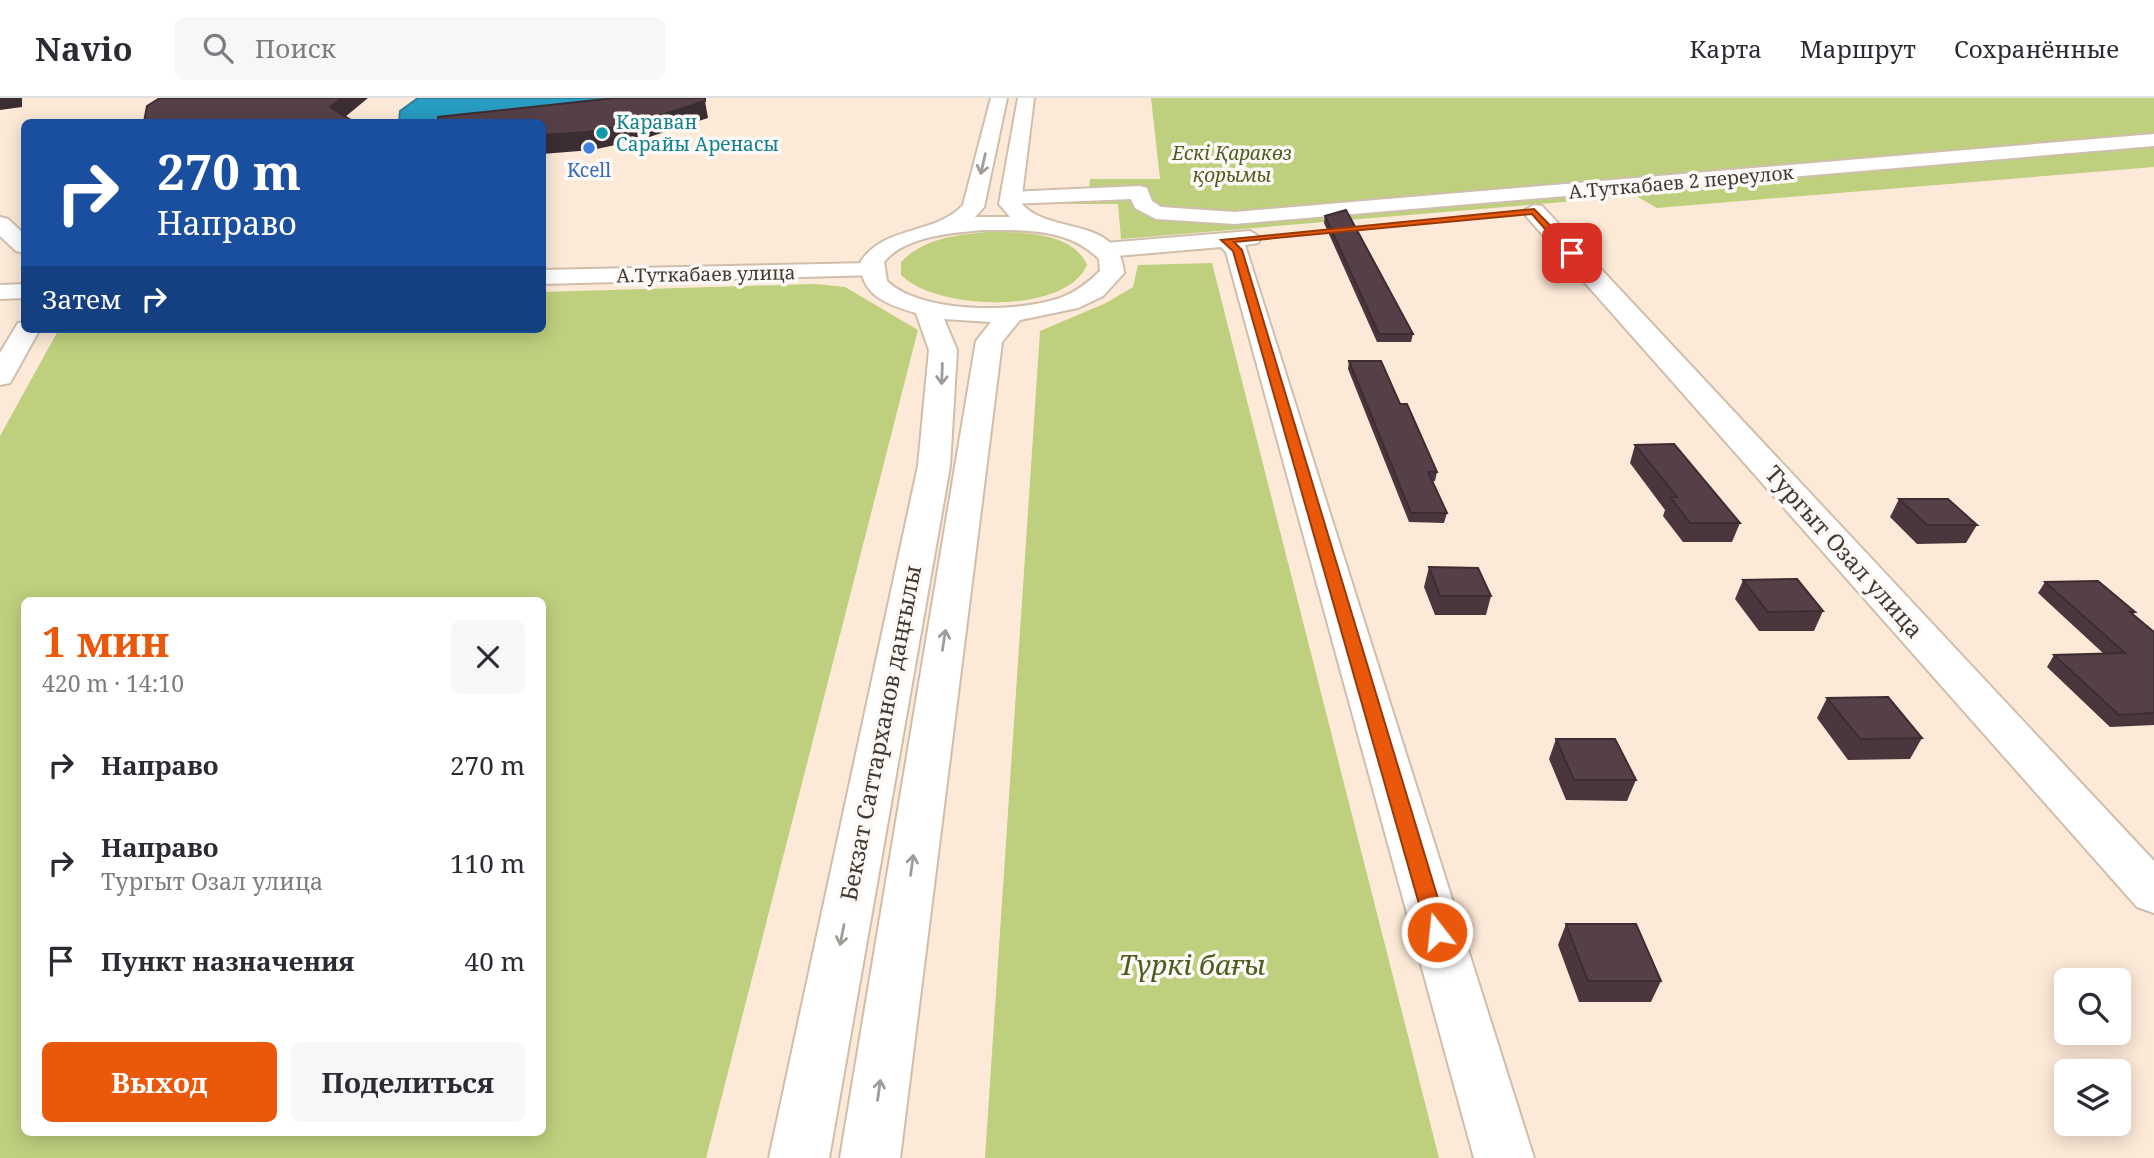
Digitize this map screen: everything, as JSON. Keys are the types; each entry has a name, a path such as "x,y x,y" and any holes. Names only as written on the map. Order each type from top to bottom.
{"street":[{"path":"933,230 983,223 1039,226 1072,233 1105,250 1111,257 1112,273 1099,288 1063,304 1012,314 967,314 927,309 884,292 876,285 870,270 877,256 893,244 964,217 973,207 999,98"},
{"path":"1026,98 1011,198 1014,213 1039,226"},
{"name":"А.Туткабаев 2 переулок","path":"1011,198 1140,192 1142,204 1156,213 1235,218 2154,140"},
{"path":"1105,250 1534,211 2154,160"},
{"name":"Тургыт Озал улица","path":"1534,211 2154,893"},
{"path":"0,224 21,243"},
{"path":"1226,240 1237,250 1504,1158"},
{"name":"А.Туткабаев улица","path":"546,277 870,270"},
{"path":"0,292 21,291"},
{"name":"Бекзат Саттарханов даңғылы","path":"799,1158 934,466 943,350 927,309"},
{"name":"Бекзат Саттарханов даңғылы","path":"870,1158 989,341 1012,314"},
{"path":"0,377 25,333"}],"green space":[{"name":"Ескі Қаракөз қорымы","path":"1151,98 2154,98 2154,167 1657,208 1636,196 1121,239 1118,204 1025,204 1024,194 1089,189 1090,179 1160,179"},
{"path":"987,232 1029,233 1058,240 1080,254 1087,265 1074,282 1053,293 1027,300 999,302 969,301 941,295 918,287 901,275 901,262 930,243 952,236"},
{"name":"Түркі бағы","path":"1212,263 1439,1158 985,1158 1040,331 1106,303 1133,287 1138,265"},
{"path":"816,284 845,287 918,330 706,1158 0,1158 0,436 57,333 546,333 546,292"}],"water":[{"path":"418,98 620,98 459,119 399,119 400,111"}],"building":[{"path":"160,98 342,98 330,107 349,119 145,119 147,106"},
{"path":"615,98 705,98 705,101 639,122 588,132 546,135 546,119 438,117"},
{"path":"1346,210 1413,334 1379,334 1325,216"},
{"path":"1349,361 1381,361 1400,404 1407,404 1437,472 1428,472 1447,513 1411,513"},
{"path":"1674,444 1740,523 1690,523 1670,497 1677,497 1635,445"},
{"path":"1899,499 1948,499 1977,525 1927,525"},
{"path":"1429,567 1478,568 1491,596 1440,596"},
{"path":"1797,579 1823,611 1768,612 1743,580"},
{"path":"2098,581 2154,632 2154,713 2119,715 2054,655 2125,653 2045,582"},
{"path":"1888,697 1922,738 1860,739 1827,698"},
{"path":"1556,739 1615,739 1636,780 1574,780"},
{"path":"1566,924 1636,924 1661,981 1588,981"}],"place":[{"name":"Караван Сарайы Аренасы","path":"602,133"},
{"name":"Kcell","path":"589,148"}],"route":[{"path":"1437,932 1237,250 1226,240 1534,211 1572,253"}]}
